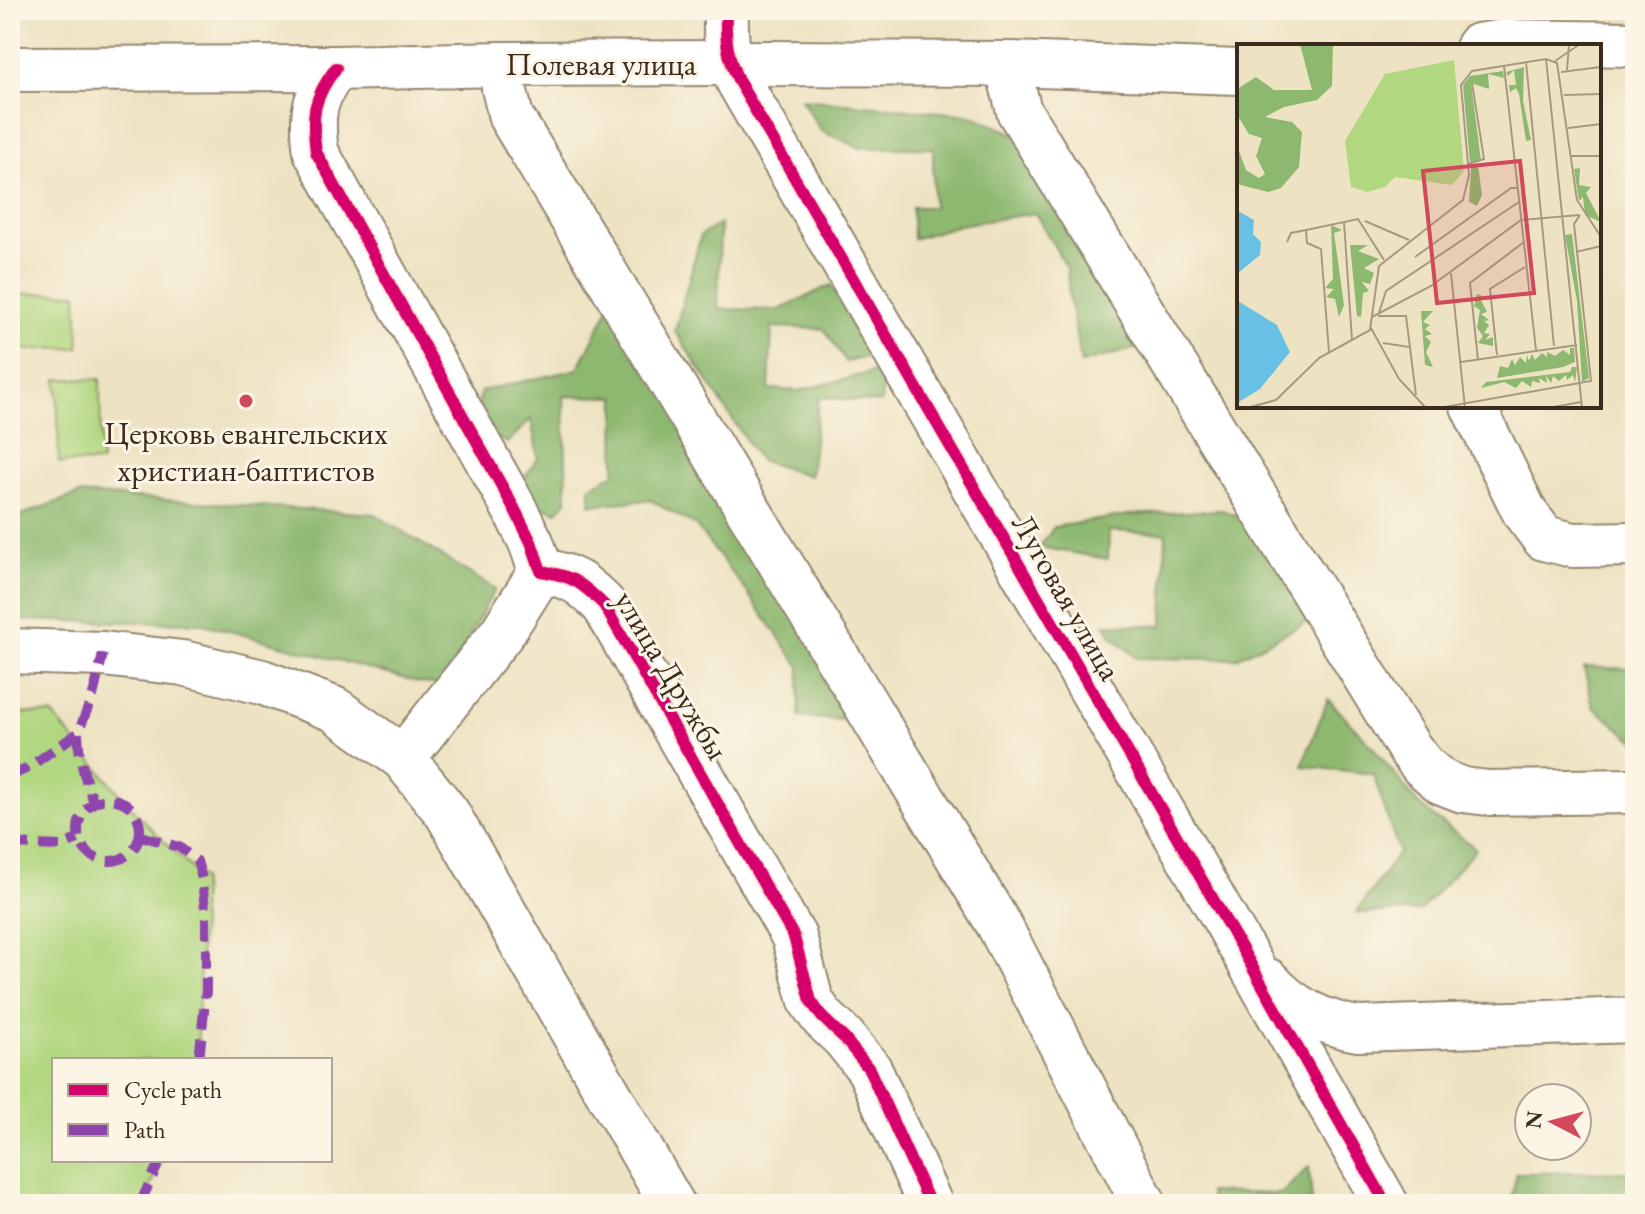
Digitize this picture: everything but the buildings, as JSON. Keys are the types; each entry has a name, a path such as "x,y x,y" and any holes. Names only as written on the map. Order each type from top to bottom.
{"street":[{"name":"Луговая улица","path":"726,10 727,48 739,82 1242,949 1386,1204"},
{"path":"1491,44 1635,44"},
{"name":"Полевая улица","path":"10,69 730,63 1011,64 1237,72"},
{"path":"502,64 511,117 999,925 1144,1204"},
{"path":"1011,64 1019,111 1392,721 1423,766 1442,782 1463,790 1488,793 1635,791"},
{"path":"336,68 323,85 316,104 312,125 316,152 514,508 541,571 502,633 403,758"},
{"path":"1474,408 1525,513 1544,538 1573,545 1635,544"},
{"name":"улица Дружбы","path":"541,571 559,574 584,585 604,605 794,937 811,1001 869,1069 930,1204"},
{"path":"10,651 103,654 183,663 262,682 334,709 403,758 447,813 672,1204"},
{"name":"Луговая улица","path":"1242,949 1274,987 1305,1013 1334,1025 1358,1029 1635,1020"},
{"path":"1306,1062 1358,1029"}],"green space":[{"path":"801,99 971,115 1015,134 1063,211 1137,348 1081,363 1067,268 1035,213 959,225 913,239 912,207 933,207 933,148 861,148 821,131"},
{"path":"720,224 718,309 779,310 831,285 878,354 846,362 824,329 772,327 769,389 798,391 885,369 881,403 819,397 810,476 759,460 675,331 701,235"},
{"path":"617,292 857,721 799,717 800,667 695,525 650,500 590,505 590,487 615,473 616,397 564,396 567,501 557,512 513,495 538,458 531,419 507,443 474,425 481,391 578,369"},
{"path":"77,293 79,348 14,350 13,294"},
{"path":"57,379 100,379 101,462 59,463"},
{"path":"79,494 374,514 495,589 443,685 421,683 200,623 10,620 10,519"},
{"path":"1222,510 1276,531 1307,622 1235,659 1137,658 1113,637 1105,624 1163,626 1166,533 1109,531 1108,559 1040,547 1054,527 1129,515"},
{"path":"1634,601 1635,741 1593,707 1584,667 1631,669"},
{"path":"1328,699 1371,745 1420,806 1476,849 1420,911 1356,913 1399,852 1373,774 1302,766"},
{"path":"10,713 52,714 136,813 202,879 197,1058 52,1058 52,1162 161,1162 143,1204 10,1204"},
{"path":"1309,1167 1312,1204 1212,1204 1209,1192 1281,1194"},
{"path":"1635,1172 1635,1204 1510,1204 1517,1173"}],"marked path":[{"path":"10,776 26,769 78,733 94,692 103,654"},
{"path":"78,733 83,768 94,802"},
{"path":"109,799 121,801 131,808 138,818 140,830 138,842 131,852 121,859 109,861 97,859 87,852 80,842 78,830 80,818 87,808 97,801 109,799"},
{"path":"141,836 179,847 197,861 202,879 206,919 206,991 199,1058"},
{"path":"10,844 60,846 78,839"},
{"path":"140,1204 159,1162"}],"cycle path":[{"path":"726,10 728,47 739,82 1242,949 1386,1204"},
{"path":"336,68 318,98 314,117 316,152 514,508 541,571 576,582 604,605 794,937 811,1001 869,1069 930,1204"}],"place":[{"name":"Церковь евангельских христиан-баптистов","path":"246,401"}]}
